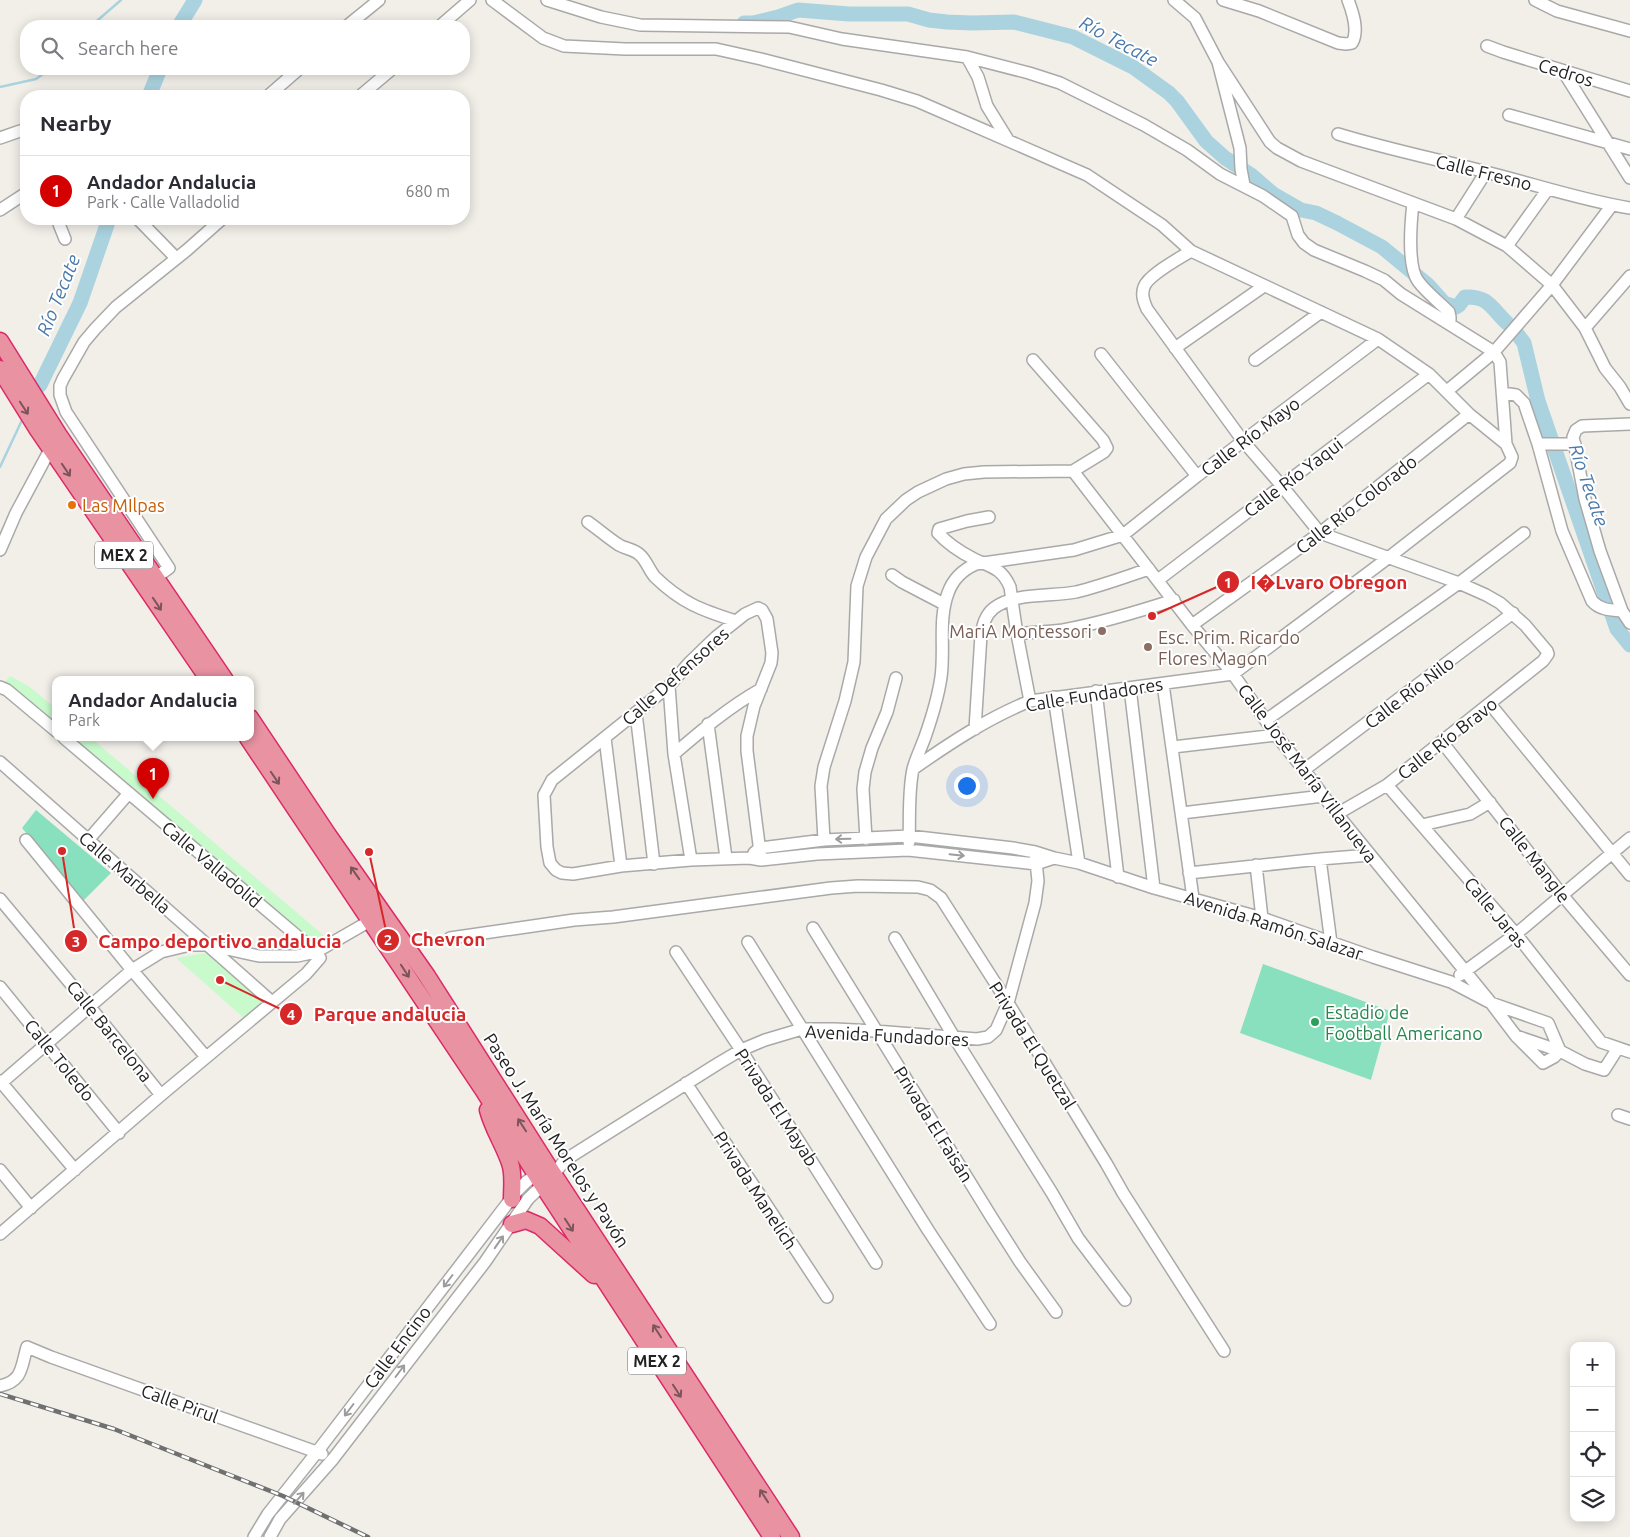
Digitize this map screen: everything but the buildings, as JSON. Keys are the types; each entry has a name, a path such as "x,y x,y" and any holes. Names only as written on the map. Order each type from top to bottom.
{"highway":[{"name":"MEX 2","path":"0,341 15,380 38,430 54,440 155,578 222,676"},
{"name":"MEX 2","path":"0,369 15,380 46,415 54,440 206,676"},
{"name":"Paseo J. María Morelos y Pavón","path":"254,724 484,1091 545,1175 791,1537"},
{"name":"Paseo J. María Morelos y Pavón","path":"250,741 376,917 427,976 612,1291 772,1537"},
{"path":"484,1091 489,1113 510,1162 512,1199"},
{"path":"512,1224 526,1220 540,1226 612,1291"}],"street":[{"path":"354,20 379,0"},
{"path":"447,20 470,0"},
{"path":"492,0 543,38 564,46 625,49 716,49 881,90 917,101 1008,140 1087,175 1162,225 1191,251 1378,339 1429,374 1469,414 1506,444"},
{"path":"547,0 601,17 640,25 789,27 842,39 967,58 1029,73 1060,83 1144,125 1187,150 1220,174 1244,185 1292,216 1298,235 1304,243 1314,250 1384,280 1401,294 1494,352 1500,362 1506,444 1512,457 1510,463 1388,558 1233,674"},
{"path":"1174,0 1195,18 1218,62 1270,142 1301,161 1456,219 1507,246 1552,285 1585,328 1605,368 1628,396"},
{"path":"1223,0 1259,11 1338,43 1346,44 1352,43 1356,36 1348,0"},
{"path":"1535,0 1557,11 1630,31"},
{"name":"Cedros","path":"1487,46 1630,91"},
{"path":"967,58 978,77 987,106 1008,140"},
{"path":"1218,62 1240,148 1244,185"},
{"path":"1563,71 1630,178"},
{"path":"275,90 292,75"},
{"path":"367,90 385,75"},
{"path":"1509,115 1630,149"},
{"path":"0,138 20,131"},
{"name":"Calle Fresno","path":"1338,134 1548,189 1630,208"},
{"path":"1456,219 1486,172"},
{"path":"1507,246 1548,189"},
{"path":"0,210 20,198"},
{"path":"1412,203 1410,235 1414,274 1418,281 1449,312 1450,323"},
{"path":"1447,392 1494,352 1552,285 1612,205"},
{"path":"59,225 65,239"},
{"path":"144,225 176,258"},
{"path":"155,578 168,568 66,412 60,395 60,386 95,329 116,307 215,225"},
{"path":"1191,251 1162,269 1146,282 1143,288 1143,301 1147,310 1243,441 1320,534 1460,583 1500,603 1513,614"},
{"path":"1585,328 1630,276"},
{"path":"1175,348 1264,286"},
{"path":"1256,360 1322,312"},
{"name":"Calle Río Mayo","path":"1123,535 1197,476 1378,339"},
{"path":"1101,354 1197,476"},
{"path":"824,840 821,786 824,767 845,701 852,671 857,586 866,558 886,519 906,500 918,492 946,479 964,474 984,472 1073,470 1104,452 1107,448 1106,444 1033,360"},
{"name":"Calle Río Yaqui","path":"1158,580 1429,374"},
{"path":"1503,393 1516,395 1524,403 1538,444 1562,531 1592,601 1596,606 1622,611"},
{"name":"Calle Río Colorado","path":"1192,625 1320,534 1469,414"},
{"path":"1630,424 1582,426 1576,430 1573,437 1585,499 1600,551 1622,611 1630,623"},
{"path":"0,550 16,513 54,440"},
{"path":"1538,444 1575,444"},
{"name":"Calle José María Villanueva","path":"1073,470 1192,625 1233,674 1276,735 1337,814 1491,1002"},
{"path":"989,517 967,521 938,531 944,539 963,552 1003,574 1010,587 1016,634 1030,701"},
{"path":"588,522 620,546 640,555 650,571 683,601 736,621"},
{"path":"1266,720 1460,583 1524,533"},
{"path":"908,850 910,799 914,769 933,715 939,687 943,659 942,620 944,604 948,592 958,575 970,566 1074,550 1123,535"},
{"path":"975,729 981,635 987,615 995,607 1012,600 1074,592 1149,569"},
{"path":"892,575 944,604"},
{"path":"1016,634 1061,630 1090,624 1174,600"},
{"name":"Calle Defensores","path":"573,874 562,873 556,870 550,863 544,795 548,785 558,774 668,686 689,662 736,621 749,611 758,608 762,610 767,619 772,653 771,663 761,689"},
{"name":"Calle Río Bravo","path":"1337,814 1387,785 1544,661 1548,654 1547,652 1525,624 1513,614"},
{"name":"Calle Río Nilo","path":"1304,770 1513,614"},
{"name":"Calle Fundadores","path":"914,769 957,739 1030,701 1233,674"},
{"path":"866,839 863,790 865,772 872,748 887,712 896,678"},
{"path":"1163,684 1193,898"},
{"path":"668,686 674,754 691,860"},
{"path":"0,687 8,690 52,728"},
{"path":"1130,688 1154,888"},
{"path":"674,754 708,724 761,689"},
{"path":"760,854 747,750 747,736 754,706 761,689"},
{"path":"1096,691 1118,877"},
{"path":"1054,697 1079,863"},
{"path":"1490,704 1630,875"},
{"path":"636,713 654,864"},
{"path":"708,724 726,858"},
{"path":"1173,747 1276,735"},
{"path":"605,738 621,866"},
{"name":"Calle Valladolid","path":"68,741 316,952"},
{"name":"Calle Mangle","path":"1442,742 1563,896 1630,975"},
{"name":"Calle Marbella","path":"0,762 272,1002"},
{"name":"Calle Jaras","path":"1387,785 1516,934 1601,1042 1618,1048"},
{"path":"89,839 129,793"},
{"path":"1182,813 1323,796"},
{"path":"1422,825 1470,814 1490,802"},
{"name":"Avenida Ramón Salazar","path":"573,874 621,866 691,860 749,858 824,840 909,836 1004,847 1035,852 1079,863 1154,888 1262,918 1331,943 1451,982 1491,1002 1548,1023 1560,1051 1554,1058 1542,1063 1516,1036 1491,1002"},
{"path":"1451,982 1516,934 1630,838"},
{"path":"26,840 206,1057"},
{"name":"Avenida Ramón Salazar","path":"760,854 817,854 908,850 1036,864 1054,858"},
{"name":"Avenida Fundadores","path":"545,1175 565,1160 741,1050 780,1034 802,1029 835,1028 977,1039 988,1037 999,1025 1008,1003 1035,902 1038,881 1035,852"},
{"path":"1189,873 1320,858 1370,855"},
{"path":"1320,858 1331,943"},
{"path":"1256,866 1262,918"},
{"name":"Privada El Quetzal","path":"450,938 574,920 613,917 831,888 909,886 930,890 941,898 1008,1003 1123,1193 1224,1351"},
{"name":"Calle Barcelona","path":"0,899 90,1006 161,1095"},
{"path":"75,1170 0,1082 132,970 161,952 190,945 209,945 260,956 297,956 316,952 376,917"},
{"name":"Privada El Faisán","path":"813,928 992,1218 1020,1262 1056,1312"},
{"path":"895,938 1078,1238 1124,1300"},
{"path":"748,942 928,1230 990,1324"},
{"path":"0,1234 161,1095 306,974 320,958 316,952"},
{"name":"Privada El Mayab","path":"676,952 741,1050 876,1263"},
{"name":"Calle Toledo","path":"0,988 119,1133"},
{"path":"1516,1036 1560,1051 1585,1064 1604,1070 1618,1048 1630,1052"},
{"name":"Privada Manelich","path":"686,1083 827,1298"},
{"path":"1618,1115 1630,1119"},
{"path":"0,1170 31,1208"},
{"name":"Calle Encino","path":"254,1537 268,1514 512,1199 526,1182 545,1175"},
{"name":"Calle Encino","path":"270,1537 280,1520 333,1459 486,1262 545,1175"},
{"name":"Calle Pirul","path":"0,1386 11,1383 18,1377 27,1347 333,1459"}],"green space":[{"path":"10,676 30,687 52,705 52,723 5,682"},
{"path":"73,741 95,741 328,939 312,946"},
{"path":"36,810 111,873 83,901 22,828"},
{"path":"206,953 265,1003 245,1019 176,958"},
{"name":"Estadio de Football Americano","path":"1263,964 1390,1011 1371,1080 1240,1033"}],"waterway":[{"path":"98,20 121,0"},
{"name":"Río Tecate","path":"183,20 195,0"},
{"name":"Río Tecate","path":"744,23 753,23 778,17 798,10 849,14 908,14 929,20 947,22 1014,22 1073,37 1133,67 1169,93 1206,141 1225,158 1251,175 1273,194 1301,210 1316,213 1382,247 1428,285 1444,303 1456,307 1465,297 1473,297 1489,304 1507,323"},
{"path":"0,87 36,79 42,75"},
{"name":"Río Tecate","path":"151,90 158,75"},
{"name":"Río Tecate","path":"40,385 80,303 107,225"},
{"name":"Río Tecate","path":"1518,335 1524,343 1538,401 1617,629 1630,645"},
{"name":"Río Tecate","path":"0,467 23,418"}],"railway":[{"path":"0,1394 114,1429 283,1496 368,1537"}],"place":[{"name":"Las MIlpas","path":"72,505"},
{"name":"I�Lvaro Obregon","path":"1152,616"},
{"name":"MariA Montessori","path":"1102,631"},
{"name":"Esc. Prim. Ricardo Flores Magon","path":"1148,647"},
{"name":"Andador Andalucia","path":"153,799"},
{"name":"Campo deportivo andalucia","path":"62,851"},
{"name":"Chevron","path":"369,852"},
{"name":"Parque andalucia","path":"220,980"},
{"name":"Estadio de Football Americano","path":"1315,1022"}]}
